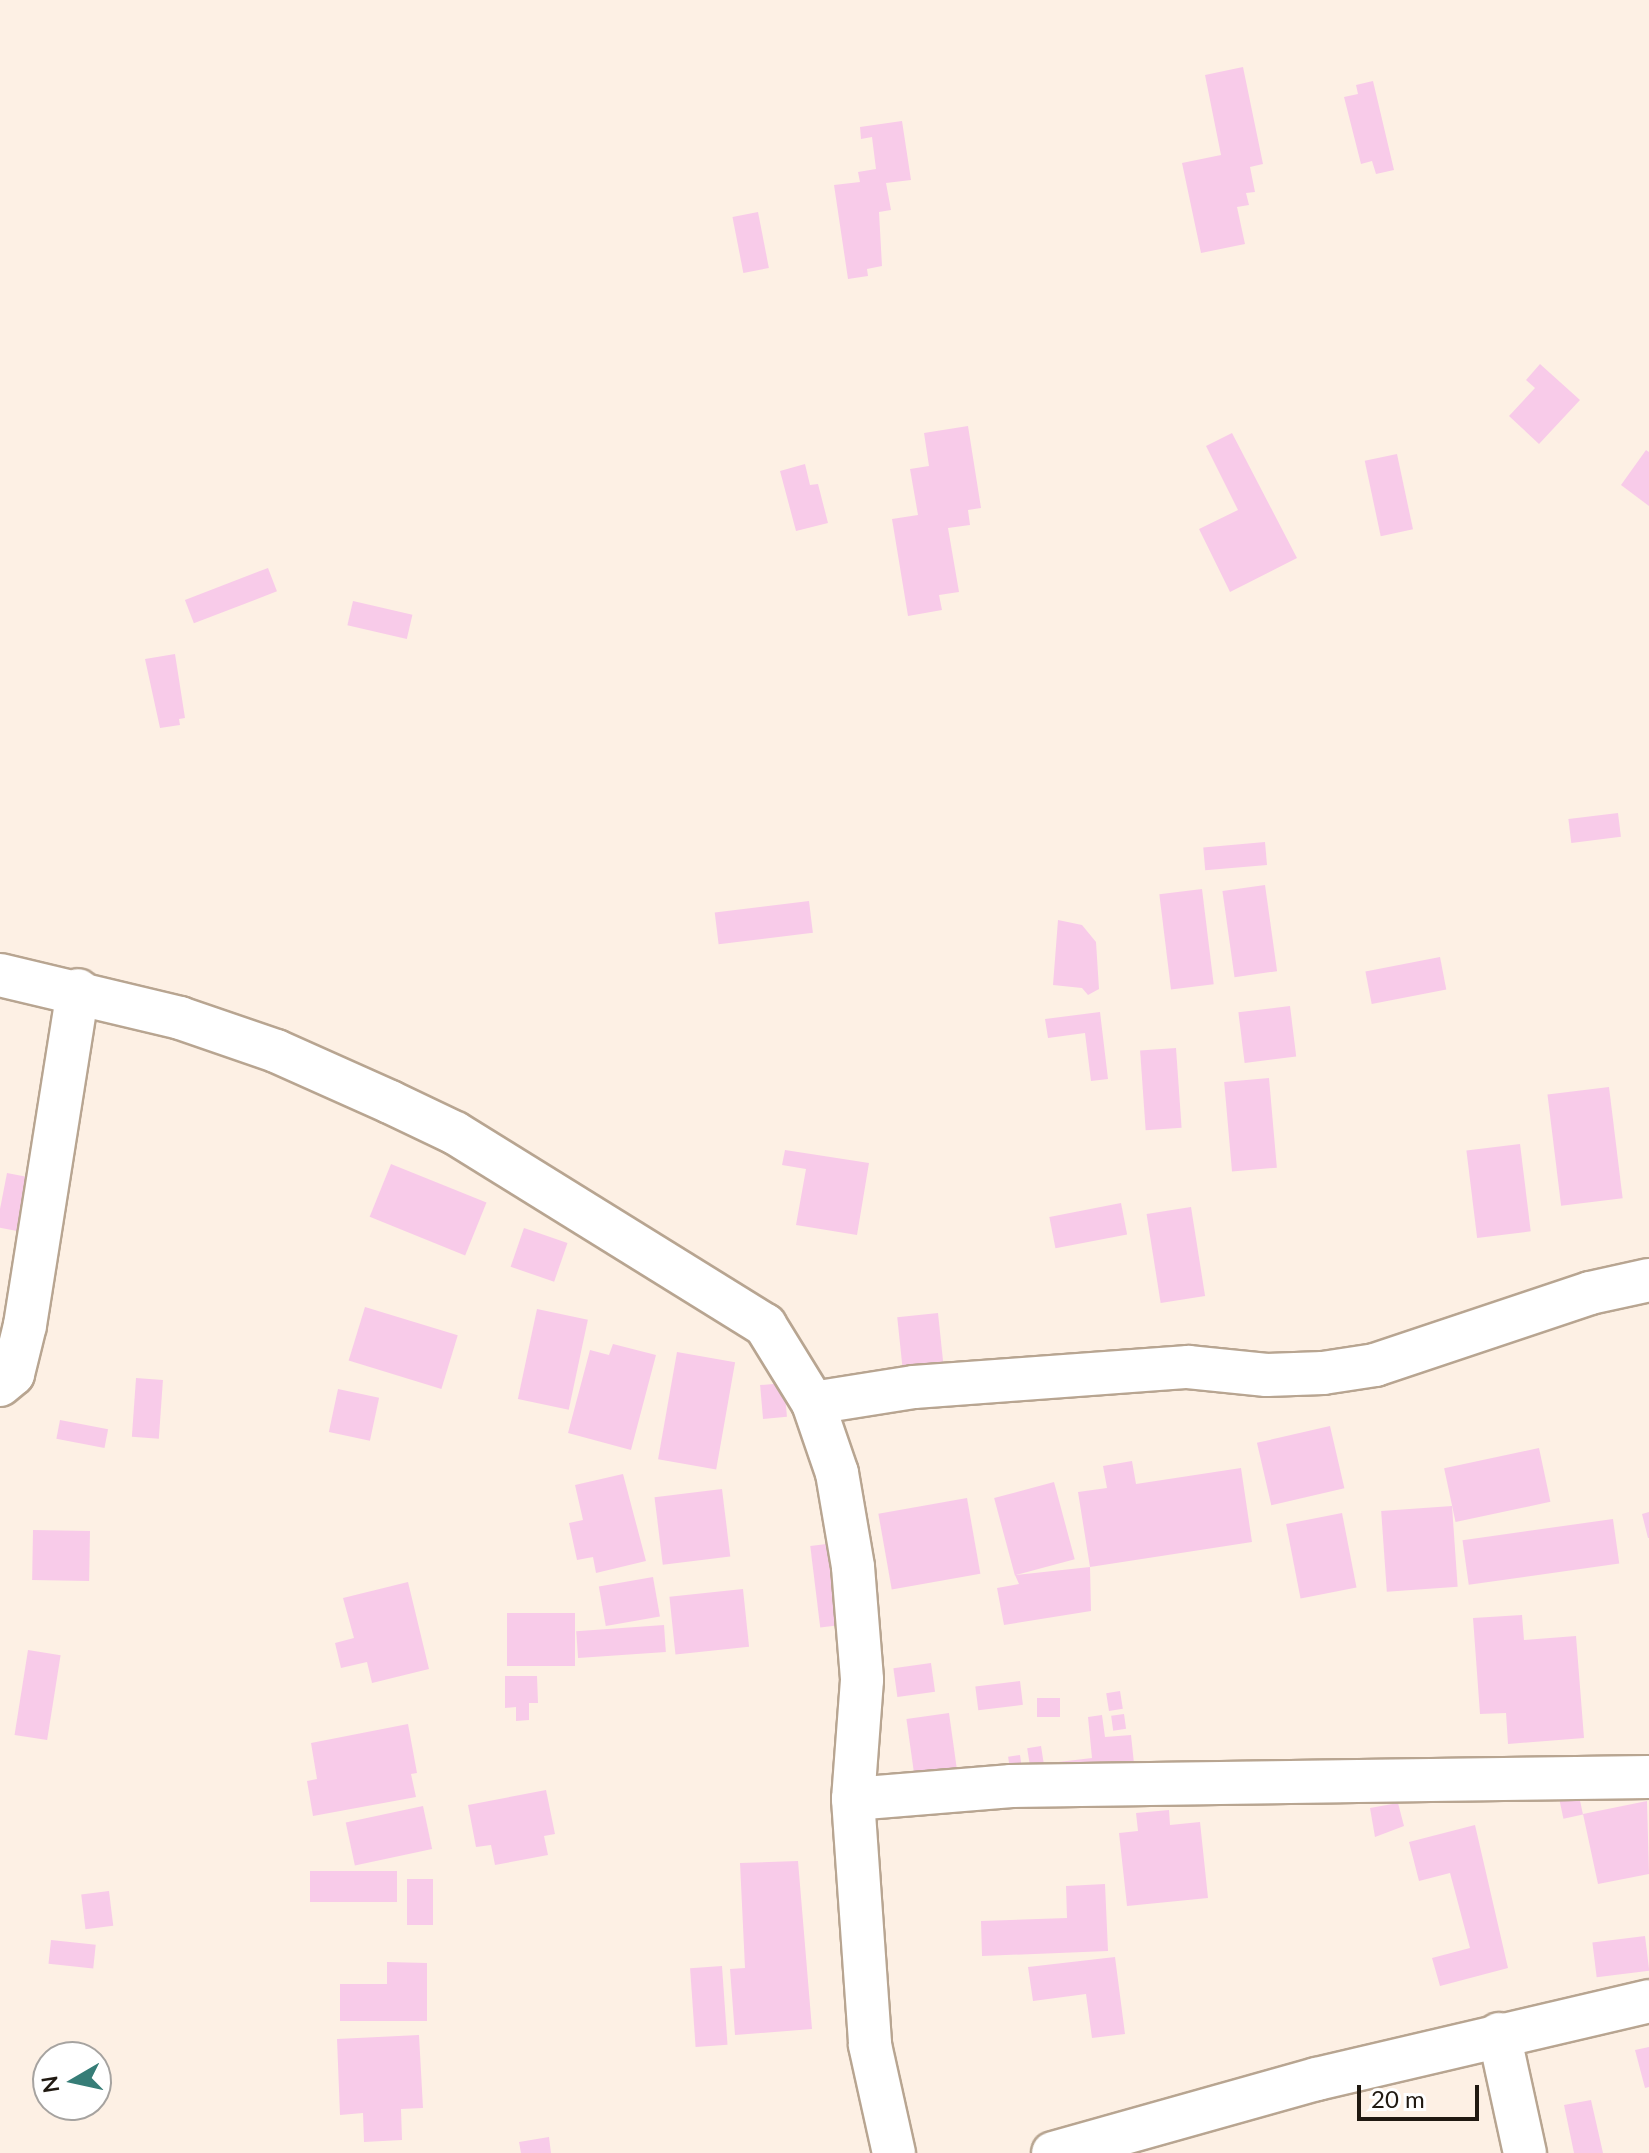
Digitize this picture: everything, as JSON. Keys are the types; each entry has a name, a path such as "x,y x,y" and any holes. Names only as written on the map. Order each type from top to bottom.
{"street":[{"path":"0,975 78,990 276,1051 455,1133 765,1325 813,1403 837,1473 853,1567 862,1680 853,1799 870,2045 894,2153"},
{"path":"0,1385 13,1374 25,1325 78,990"},
{"path":"813,1403 914,1387 1188,1367 1267,1375 1323,1373 1375,1365 1590,1293 1649,1280"},
{"path":"853,1799 1027,1786 1649,1777"},
{"path":"1053,2153 1499,2034 1649,2001"},
{"path":"1499,2034 1525,2153"}],"building":[{"path":"1243,67 1263,164 1250,167 1255,192 1246,193 1249,205 1237,207 1245,244 1201,253 1182,163 1221,155 1205,75"},
{"path":"1373,81 1394,170 1376,174 1372,161 1361,164 1344,97 1358,94 1356,85"},
{"path":"902,121 911,180 886,183 891,210 879,212 882,266 867,269 868,276 848,279 834,185 860,182 858,172 876,169 872,137 861,139 860,127"},
{"path":"758,212 769,268 743,273 732,217"},
{"path":"1540,364 1580,400 1539,444 1509,416 1535,388 1526,380"},
{"path":"968,426 981,508 968,510 970,525 948,528 959,592 939,595 942,610 908,616 892,519 918,515 910,469 929,466 924,433"},
{"path":"1232,433 1297,558 1230,592 1199,529 1238,510 1206,446"},
{"path":"1646,450 1649,452 1649,506 1621,485"},
{"path":"1397,454 1413,529 1381,536 1365,461"},
{"path":"805,464 810,485 818,484 828,523 796,531 780,471"},
{"path":"268,568 277,591 194,623 185,600"},
{"path":"353,601 412,615 407,639 347,625"},
{"path":"175,654 185,718 179,719 180,725 160,728 145,659"},
{"path":"1618,813 1621,837 1571,843 1568,819"},
{"path":"1265,842 1267,865 1205,870 1203,847"},
{"path":"1265,885 1277,971 1235,977 1222,891"},
{"path":"1202,889 1214,984 1171,990 1159,894"},
{"path":"809,901 813,933 719,944 715,913"},
{"path":"1058,920 1082,925 1096,942 1099,989 1088,995 1082,988 1053,985"},
{"path":"1440,957 1446,989 1372,1004 1365,972"},
{"path":"1290,1006 1296,1057 1245,1063 1238,1012"},
{"path":"1100,1012 1108,1079 1091,1081 1085,1033 1048,1038 1045,1019"},
{"path":"1176,1048 1182,1128 1146,1130 1140,1051"},
{"path":"1269,1078 1277,1168 1232,1172 1224,1082"},
{"path":"1609,1087 1623,1198 1561,1206 1547,1095"},
{"path":"1520,1144 1531,1231 1477,1238 1466,1151"},
{"path":"785,1150 869,1163 857,1235 796,1225 806,1169 782,1165"},
{"path":"391,1164 486,1203 465,1255 370,1217"},
{"path":"7,1173 44,1180 34,1234 0,1228"},
{"path":"1121,1203 1127,1234 1055,1248 1049,1217"},
{"path":"1191,1207 1205,1296 1161,1303 1147,1214"},
{"path":"524,1228 567,1243 554,1282 511,1267"},
{"path":"365,1307 458,1335 441,1389 349,1361"},
{"path":"537,1309 588,1320 569,1410 518,1399"},
{"path":"938,1313 943,1364 903,1368 897,1317"},
{"path":"613,1344 656,1355 631,1450 568,1433 590,1350 609,1355"},
{"path":"677,1352 735,1362 716,1470 658,1459"},
{"path":"136,1378 163,1380 159,1439 132,1437"},
{"path":"784,1383 787,1417 763,1419 760,1385"},
{"path":"338,1389 379,1398 370,1441 329,1432"},
{"path":"60,1420 108,1429 104,1448 56,1439"},
{"path":"1330,1426 1344,1488 1271,1505 1257,1443"},
{"path":"1539,1448 1550,1502 1456,1522 1444,1468"},
{"path":"1132,1461 1136,1484 1241,1468 1252,1542 1090,1567 1078,1492 1107,1488 1103,1466"},
{"path":"623,1474 646,1561 596,1573 593,1557 577,1560 569,1523 583,1520 575,1485"},
{"path":"1054,1482 1075,1559 1015,1575 994,1498"},
{"path":"722,1489 730,1556 663,1565 655,1497"},
{"path":"967,1498 980,1574 892,1589 878,1514"},
{"path":"1452,1506 1458,1587 1387,1592 1381,1511"},
{"path":"1649,1512 1649,1538 1648,1538 1642,1514"},
{"path":"1342,1513 1357,1588 1301,1598 1286,1524"},
{"path":"1613,1519 1619,1564 1469,1585 1462,1540"},
{"path":"33,1530 90,1531 89,1581 32,1580"},
{"path":"843,1542 853,1623 820,1627 810,1546"},
{"path":"1090,1567 1091,1611 1004,1625 997,1588 1019,1584 1015,1575"},
{"path":"653,1577 660,1616 606,1626 599,1587"},
{"path":"408,1582 429,1669 372,1683 367,1662 341,1668 335,1643 354,1638 343,1598"},
{"path":"743,1589 749,1647 675,1654 669,1597"},
{"path":"507,1613 575,1613 575,1666 507,1666"},
{"path":"1522,1615 1524,1640 1576,1636 1584,1738 1508,1744 1506,1713 1480,1714 1473,1618"},
{"path":"664,1625 666,1652 578,1658 576,1631"},
{"path":"28,1650 61,1655 47,1740 15,1735"},
{"path":"931,1663 935,1692 897,1697 893,1668"},
{"path":"505,1676 537,1676 538,1703 529,1703 529,1720 516,1721 516,1707 505,1708"},
{"path":"1020,1681 1023,1705 978,1710 975,1686"},
{"path":"1120,1691 1123,1709 1109,1711 1106,1693"},
{"path":"1037,1698 1060,1698 1060,1717 1037,1717"},
{"path":"949,1713 958,1776 915,1782 906,1719"},
{"path":"1124,1714 1126,1729 1113,1731 1111,1716"},
{"path":"1102,1715 1105,1737 1131,1735 1135,1773 1053,1782 1050,1763 1092,1758 1088,1717"},
{"path":"408,1724 417,1773 411,1774 416,1797 313,1816 307,1781 317,1779 311,1743"},
{"path":"1041,1746 1044,1765 1030,1767 1027,1748"},
{"path":"1020,1755 1023,1776 1011,1777 1008,1757"},
{"path":"546,1790 555,1834 544,1836 548,1855 495,1865 491,1845 476,1847 468,1805"},
{"path":"1578,1791 1583,1814 1563,1819 1558,1795"},
{"path":"1647,1801 1649,1874 1598,1884 1583,1814"},
{"path":"1398,1803 1404,1826 1375,1837 1370,1808"},
{"path":"423,1806 432,1849 355,1865 346,1822"},
{"path":"1169,1810 1170,1825 1200,1822 1208,1898 1127,1906 1119,1833 1138,1831 1136,1813"},
{"path":"1475,1825 1508,1968 1440,1986 1432,1958 1470,1948 1450,1873 1419,1881 1409,1842"},
{"path":"798,1861 812,2029 735,2035 730,1969 745,1968 740,1863"},
{"path":"310,1871 397,1871 397,1902 310,1902"},
{"path":"407,1879 433,1879 433,1925 407,1925"},
{"path":"1105,1884 1108,1951 982,1956 981,1921 1067,1918 1066,1886"},
{"path":"109,1891 113,1926 85,1929 81,1894"},
{"path":"1645,1936 1649,1971 1597,1977 1592,1942"},
{"path":"51,1940 96,1945 93,1969 48,1964"},
{"path":"1115,1957 1125,2034 1092,2038 1086,1994 1033,2001 1028,1967"},
{"path":"387,1962 427,1963 427,2021 340,2021 340,1984 387,1984"},
{"path":"722,1966 728,2045 696,2047 690,1968"},
{"path":"419,2035 423,2108 401,2109 402,2140 364,2142 363,2113 340,2115 337,2039"},
{"path":"1649,2047 1649,2087 1645,2088 1635,2050"},
{"path":"1591,2100 1603,2153 1574,2153 1564,2105"},
{"path":"549,2137 551,2153 521,2153 519,2142"}]}
